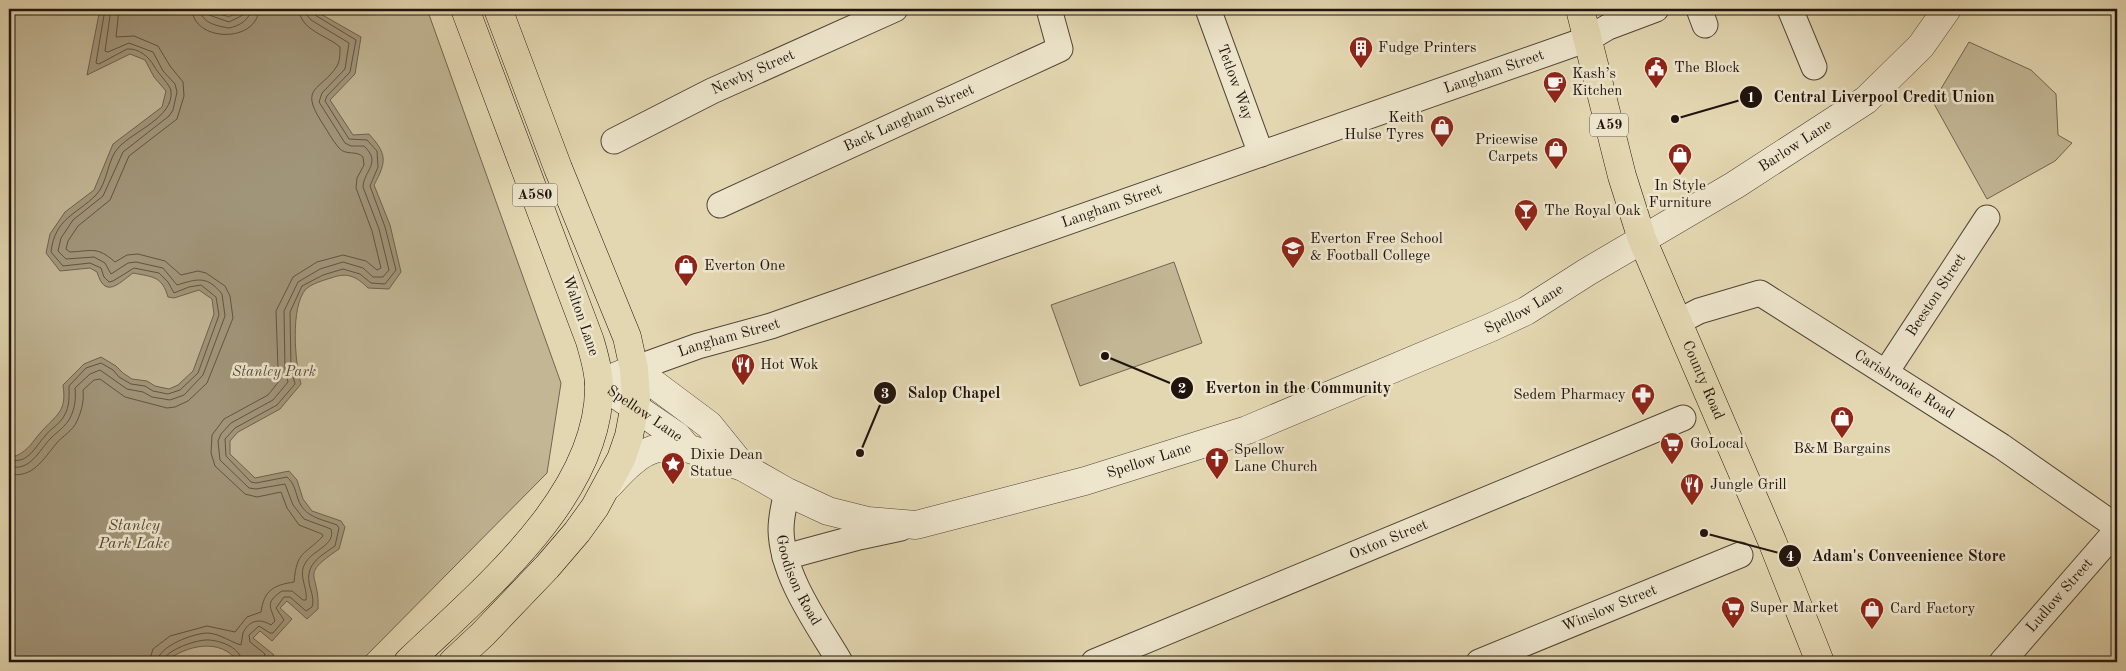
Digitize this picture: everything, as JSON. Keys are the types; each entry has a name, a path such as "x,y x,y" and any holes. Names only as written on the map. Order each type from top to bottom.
{"highway":[{"name":"Walton Lane","path":"408,662 500,572 552,512 568,488 589,445 596,416 599,383 596,362 587,333 465,9"},
{"name":"A580","path":"453,662 483,634 577,532 608,486 621,459 629,436 635,408 636,386 627,338 558,168 498,9"},
{"name":"A59","path":"1580,9 1622,176 1642,239"},
{"name":"County Road","path":"1642,239 1772,541 1820,662"}],"street":[{"name":"Newby Street","path":"614,141 712,91 895,9"},
{"name":"Back Langham Street","path":"720,204 1060,49 1049,9"},
{"name":"Tetlow Way","path":"1208,9 1261,154"},
{"name":"Langham Street","path":"634,369 698,346 771,326 1588,39 1608,27 1656,9"},
{"path":"1790,9 1814,67"},
{"name":"Barlow Lane","path":"1642,239 1734,184 1866,100 1921,46 1947,9"},
{"name":"Beeston Street","path":"1886,372 1987,218"},
{"name":"Spellow Lane","path":"785,557 1085,481 1247,430 1526,311 1642,239"},
{"name":"Carisbrooke Road","path":"1678,322 1699,311 1760,293 2001,446 2117,528"},
{"path":"599,383 634,369"},
{"name":"Spellow Lane","path":"634,369 709,426 743,467"},
{"name":"Spellow Lane","path":"599,383 678,436 686,448 743,467 787,492 828,511 848,517 916,525"},
{"name":"Oxton Street","path":"1094,662 1683,418"},
{"path":"608,486 627,467 649,452 659,448 686,448"},
{"name":"Goodison Road","path":"787,492 781,529 785,557 790,573 840,662"},
{"name":"Ludlow Street","path":"2002,662 2117,528"},
{"name":"Winslow Street","path":"1479,662 1740,555"}],"green space":[{"name":"Stanley Park","path":"9,9 427,9 561,383 547,473 360,662 9,662"},
{"path":"1969,42 2031,70 2056,94 2058,135 2072,143 2055,161 1987,199 1933,102"},
{"path":"1174,262 1202,343 1080,386 1051,305"}],"water":[{"name":"Stanley Park Lake","path":"100,9 210,9 229,17 243,9 312,9 361,37 355,74 330,100 353,135 369,134 382,153 383,164 374,185 390,225 401,272 389,289 368,288 351,276 342,275 318,282 306,289 301,297 298,308 295,335 301,384 280,409 238,432 230,441 230,454 255,478 289,471 297,480 303,499 312,511 341,521 345,527 339,549 326,558 315,570 318,609 307,619 287,601 280,608 292,619 272,641 260,631 253,638 274,655 266,662 238,662 231,654 222,649 203,646 183,651 165,662 9,662 9,454 16,456 27,448 60,412 64,401 63,385 84,364 101,357 132,379 147,381 155,386 169,389 178,385 193,371 214,314 212,299 199,290 174,298 168,297 160,281 133,273 117,285 108,287 100,280 97,272 90,268 60,271 46,253 50,234 65,212 94,190 113,144 162,107 166,91 154,77 145,60 130,54 87,75"}],"place":[{"name":"Fudge Printers","path":"1361,69"},
{"name":"The Block","path":"1656,89"},
{"name":"Kash’s Kitchen","path":"1555,104"},
{"name":"Central Liverpool Credit Union","path":"1675,119"},
{"name":"Keith Hulse Tyres","path":"1442,148"},
{"name":"Pricewise Carpets","path":"1556,170"},
{"name":"In Style Furniture","path":"1680,176"},
{"name":"The Royal Oak","path":"1526,232"},
{"name":"Everton Free School & Football College","path":"1293,269"},
{"name":"Everton One","path":"686,287"},
{"name":"Everton in the Community","path":"1105,356"},
{"name":"Hot Wok","path":"743,386"},
{"name":"Sedem Pharmacy","path":"1643,416"},
{"name":"B&M Bargains","path":"1842,439"},
{"name":"Salop Chapel","path":"860,453"},
{"name":"GoLocal","path":"1672,465"},
{"name":"Spellow Lane Church","path":"1217,480"},
{"name":"Dixie Dean Statue","path":"673,485"},
{"name":"Jungle Grill","path":"1692,506"},
{"name":"Adam's Conveenience Store","path":"1704,533"},
{"name":"Super Market","path":"1733,629"},
{"name":"Card Factory","path":"1872,630"}]}
